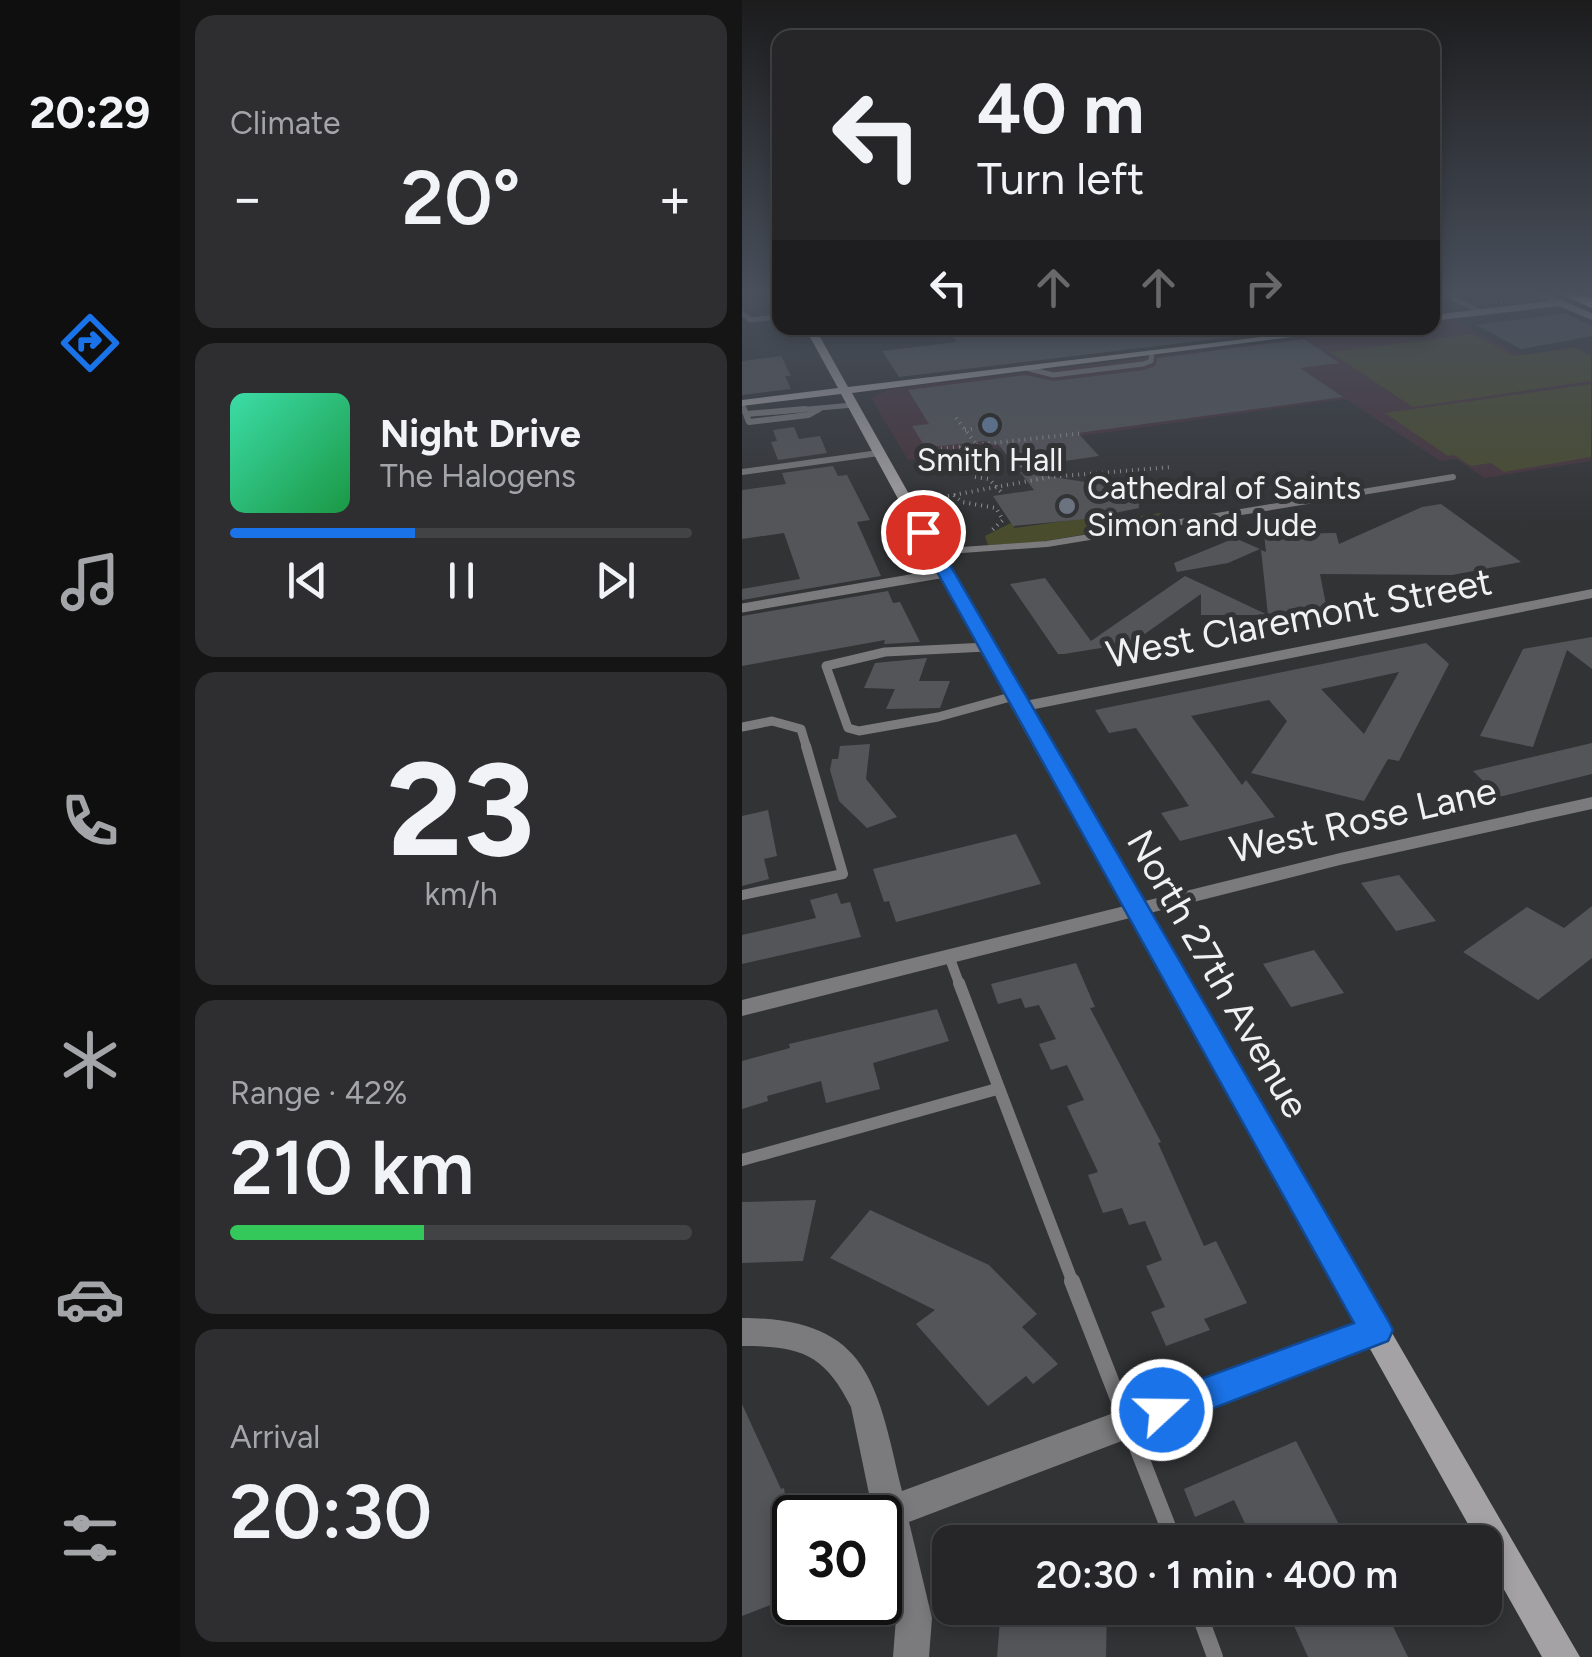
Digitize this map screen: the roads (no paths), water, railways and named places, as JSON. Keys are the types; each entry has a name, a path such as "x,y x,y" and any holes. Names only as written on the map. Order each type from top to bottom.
{"main road":[{"name":"North 27th Avenue","path":"833,369 1017,702 1562,1657"},
{"path":"743,407 1015,369"}],"street":[{"name":"West Claremont Street","path":"1017,702 1592,593"},
{"name":"West Rose Lane","path":"742,1008 1592,803"},
{"path":"902,1508 1376,1330"},
{"path":"742,1332 776,1331 833,1350 851,1372 866,1405 886,1495"},
{"path":"902,1565 914,1618 911,1657"}],"lane":[{"path":"743,407 749,422 852,405"},
{"path":"742,472 879,453"},
{"path":"934,552 1047,544 1453,477"},
{"path":"742,608 945,572"},
{"path":"986,646 948,651 905,650 826,666 848,728 860,732 1017,702"},
{"path":"742,727 772,722 801,729 843,874 742,895"},
{"path":"950,956 997,1089 1168,1525"},
{"path":"742,1160 997,1089"},
{"path":"1204,1625 1216,1657"}],"place":[{"name":"Smith Hall","path":"990,425"},
{"name":"Cathedral of Saints Simon and Jude","path":"1067,506"}]}
